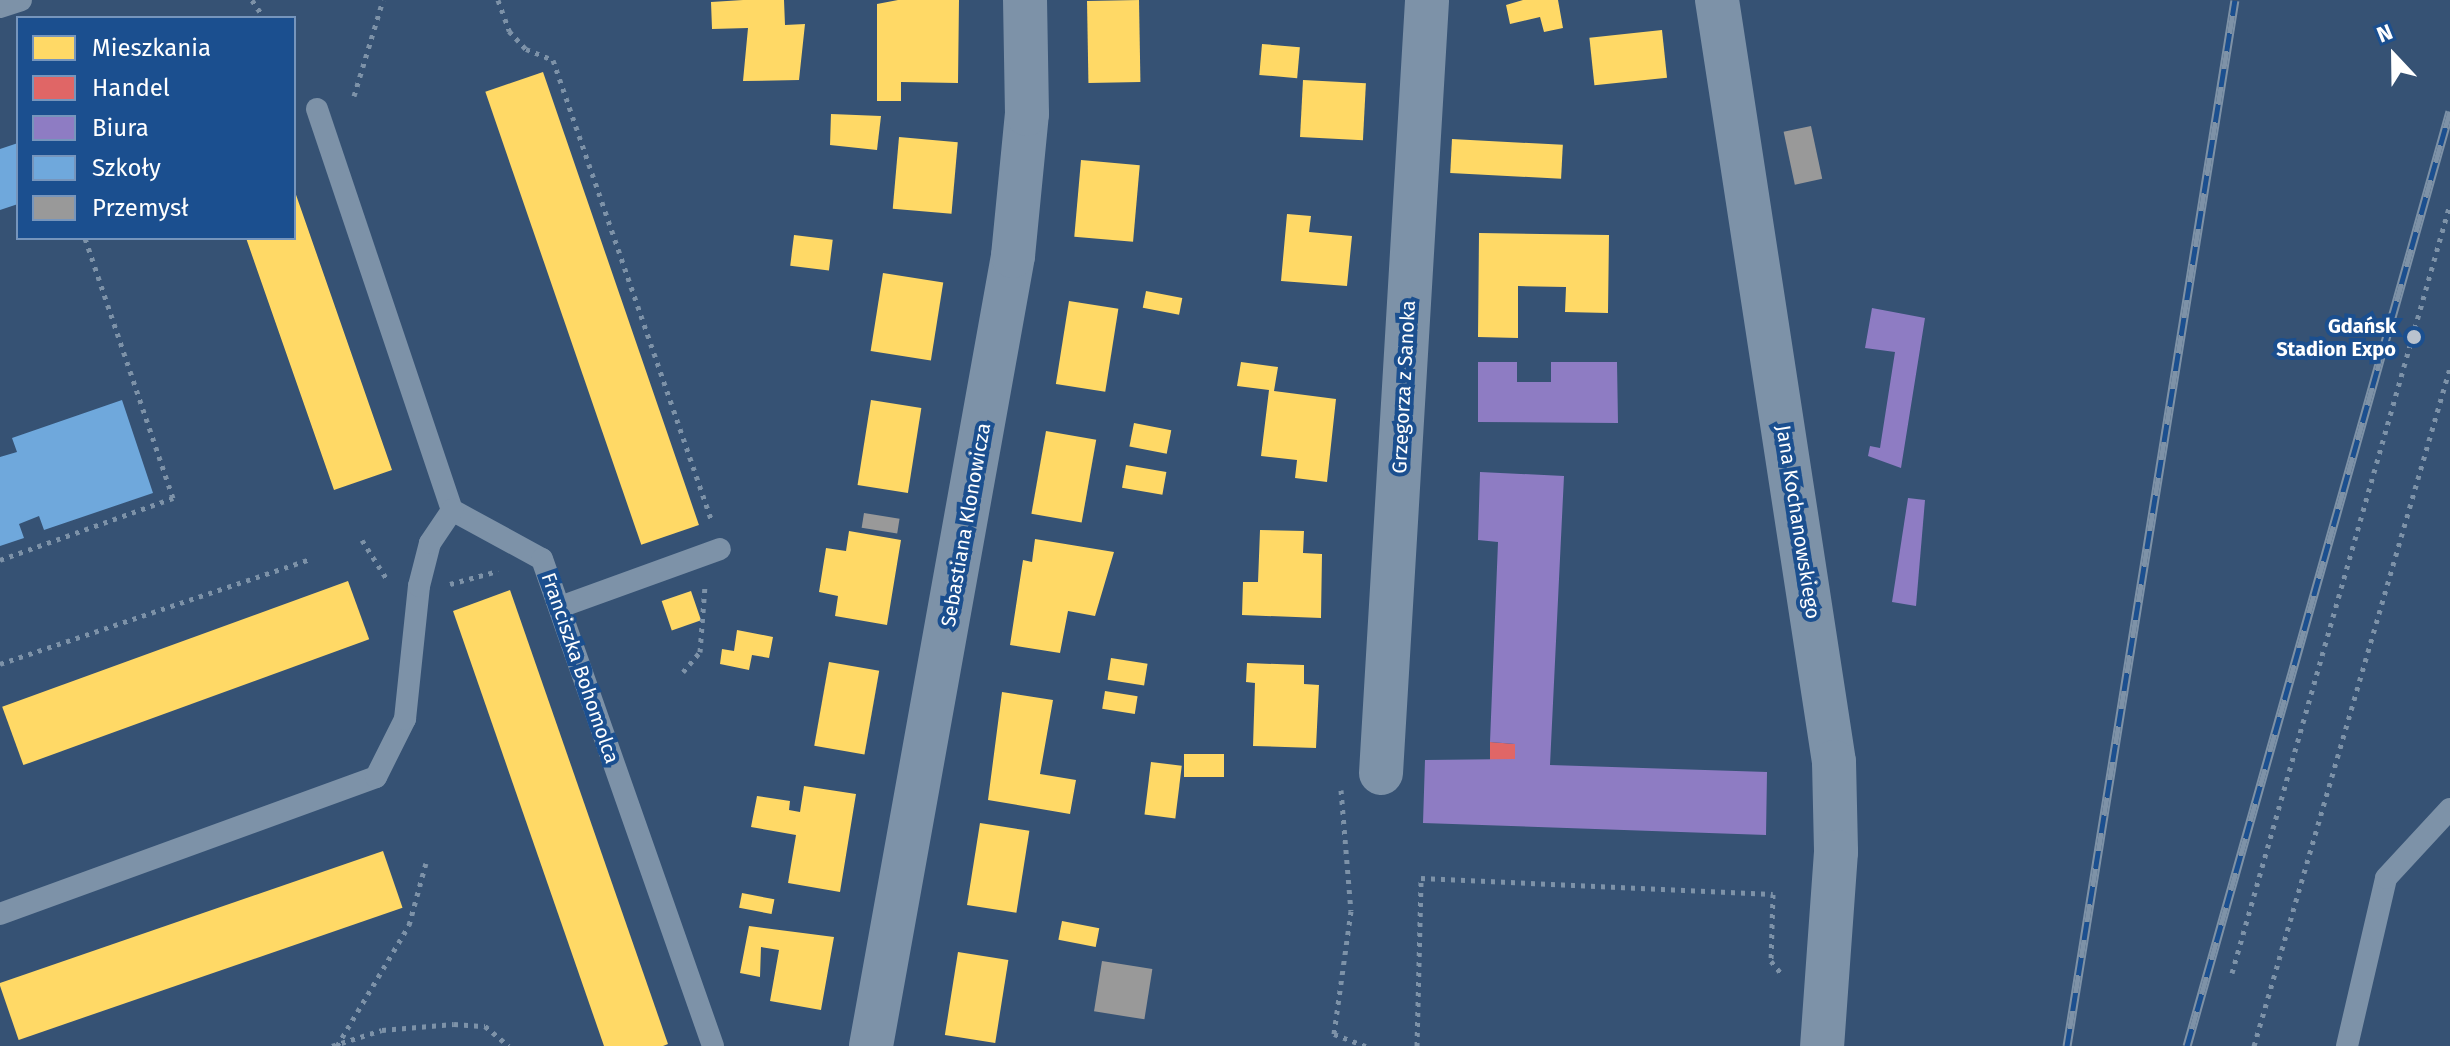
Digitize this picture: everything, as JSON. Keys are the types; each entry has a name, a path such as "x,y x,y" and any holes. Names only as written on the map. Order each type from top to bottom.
{"street":[{"name":"Sebastiana Klonowicza","path":"871,1046 1013,256 1027,114 1025,0"},
{"name":"Grzegorza z Sanoka","path":"1361,773 1427,0"},
{"name":"Jana Kochanowskiego","path":"1717,0 1834,762 1836,852 1822,1046"}],"lane":[{"path":"0,7 21,0"},
{"path":"0,914 376,777 405,719 418,592 430,543 452,510 317,109"},
{"name":"Franciszka Bohomolca","path":"452,510 542,559 713,1046"},
{"path":"560,607 711,553"},
{"path":"2347,1046 2386,878 2450,809"}],"path":[{"path":"354,96 383,0"},
{"path":"498,0 509,31 526,49 553,60 711,553 706,629 700,652 683,672"},
{"path":"2232,973 2450,204"},
{"path":"0,560 173,498 86,240"},
{"path":"2254,1046 2450,368"},
{"path":"0,664 311,559"},
{"path":"418,592 542,559"},
{"path":"1361,773 1351,911 1334,1034 1366,1046"},
{"path":"336,1045 409,925 426,863"},
{"path":"1417,1046 1421,878 1773,894 1771,961 1791,985"},
{"path":"1420,923 1431,923"},
{"path":"336,1045 382,1030 454,1024 485,1026 509,1046"},
{"path":"1418,1026 1427,1027"}],"building: Mieszkania":[{"path":"784,0 785,25 805,24 799,80 743,81 748,28 712,29 711,2"},
{"path":"898,0 959,0 958,83 901,82 901,101 877,101 877,4"},
{"path":"1139,0 1140,82 1088,83 1087,1"},
{"path":"1523,0 1558,0 1563,28 1544,32 1540,17 1510,24 1506,5"},
{"path":"1662,30 1667,78 1594,85 1589,38"},
{"path":"1262,44 1300,47 1297,78 1259,75"},
{"path":"543,72 699,525 641,545 485,92"},
{"path":"1303,80 1366,83 1363,140 1300,137"},
{"path":"831,114 881,116 877,150 830,145"},
{"path":"899,137 958,142 952,214 893,209"},
{"path":"1452,139 1563,145 1561,179 1450,173"},
{"path":"1081,160 1140,165 1133,242 1074,237"},
{"path":"296,195 392,470 334,490 247,240 296,240"},
{"path":"1287,214 1311,216 1309,232 1352,236 1347,286 1281,281"},
{"path":"1479,233 1609,235 1608,313 1565,312 1566,287 1518,286 1518,338 1478,337"},
{"path":"794,235 833,240 829,271 790,266"},
{"path":"883,273 943,283 931,361 871,351"},
{"path":"1146,291 1182,298 1179,315 1143,308"},
{"path":"1069,301 1118,309 1105,392 1056,384"},
{"path":"1241,362 1278,367 1274,391 1336,399 1327,482 1295,478 1297,460 1261,456 1269,390 1237,386"},
{"path":"871,400 921,408 908,493 858,485"},
{"path":"1134,423 1171,430 1167,454 1129,447"},
{"path":"1046,431 1096,440 1082,523 1031,514"},
{"path":"1126,465 1166,472 1162,495 1122,488"},
{"path":"1260,530 1304,531 1303,553 1322,554 1321,618 1242,615 1243,582 1258,582"},
{"path":"849,531 901,540 887,625 835,616 838,596 819,592 826,548 846,551"},
{"path":"1035,539 1114,552 1095,616 1068,611 1060,653 1010,645 1023,560 1032,562"},
{"path":"348,581 369,639 23,765 2,707"},
{"path":"510,590 668,1044 663,1046 604,1046 453,611"},
{"path":"691,591 701,620 672,630 662,601"},
{"path":"737,630 773,637 769,658 752,655 749,670 720,664 722,649 734,651"},
{"path":"1111,658 1148,664 1144,686 1108,680"},
{"path":"829,662 879,671 864,755 814,746"},
{"path":"1247,663 1304,665 1304,684 1319,685 1316,748 1253,746 1255,683 1246,682"},
{"path":"1105,691 1138,696 1135,714 1102,709"},
{"path":"1002,692 1053,700 1040,774 1076,780 1070,814 988,800"},
{"path":"1184,754 1224,754 1224,777 1184,777"},
{"path":"1151,762 1182,766 1175,818 1145,815"},
{"path":"804,786 856,794 840,892 788,883 796,835 751,827 757,796 790,801 789,810 800,812"},
{"path":"980,823 1029,831 1016,913 967,905"},
{"path":"383,851 403,908 19,1040 0,983"},
{"path":"742,893 774,899 772,914 739,908"},
{"path":"1062,921 1099,928 1096,947 1058,940"},
{"path":"749,926 834,937 821,1010 770,1001 779,950 761,947 760,977 740,973"},
{"path":"958,952 1008,960 995,1043 945,1035"}],"building: Handel":[{"path":"1490,742 1515,744 1515,759 1490,764"}],"building: Biura":[{"path":"1872,308 1925,318 1901,468 1868,456 1870,446 1880,448 1895,352 1865,348"},
{"path":"1478,362 1517,362 1517,382 1551,382 1551,362 1617,362 1618,423 1478,422"},
{"path":"1480,472 1564,476 1550,765 1767,772 1766,835 1423,823 1425,760 1515,759 1515,744 1490,742 1498,542 1478,540"},
{"path":"1908,498 1925,500 1916,606 1892,602"}],"building: Szkoły":[{"path":"16,144 16,205 0,210 0,149"},
{"path":"122,400 153,493 44,530 39,516 19,524 24,538 0,546 0,457 17,452 12,438"}],"building: Przemysł":[{"path":"1811,126 1822,179 1795,185 1784,132"},
{"path":"864,513 900,519 897,533 862,528"},
{"path":"1102,961 1152,969 1144,1019 1094,1011"}],"railway":[{"path":"2067,1046 2235,0"},
{"path":"2187,1046 2450,111"}],"place":[{"name":"Gdańsk Stadion Expo","path":"2414,337"}]}
